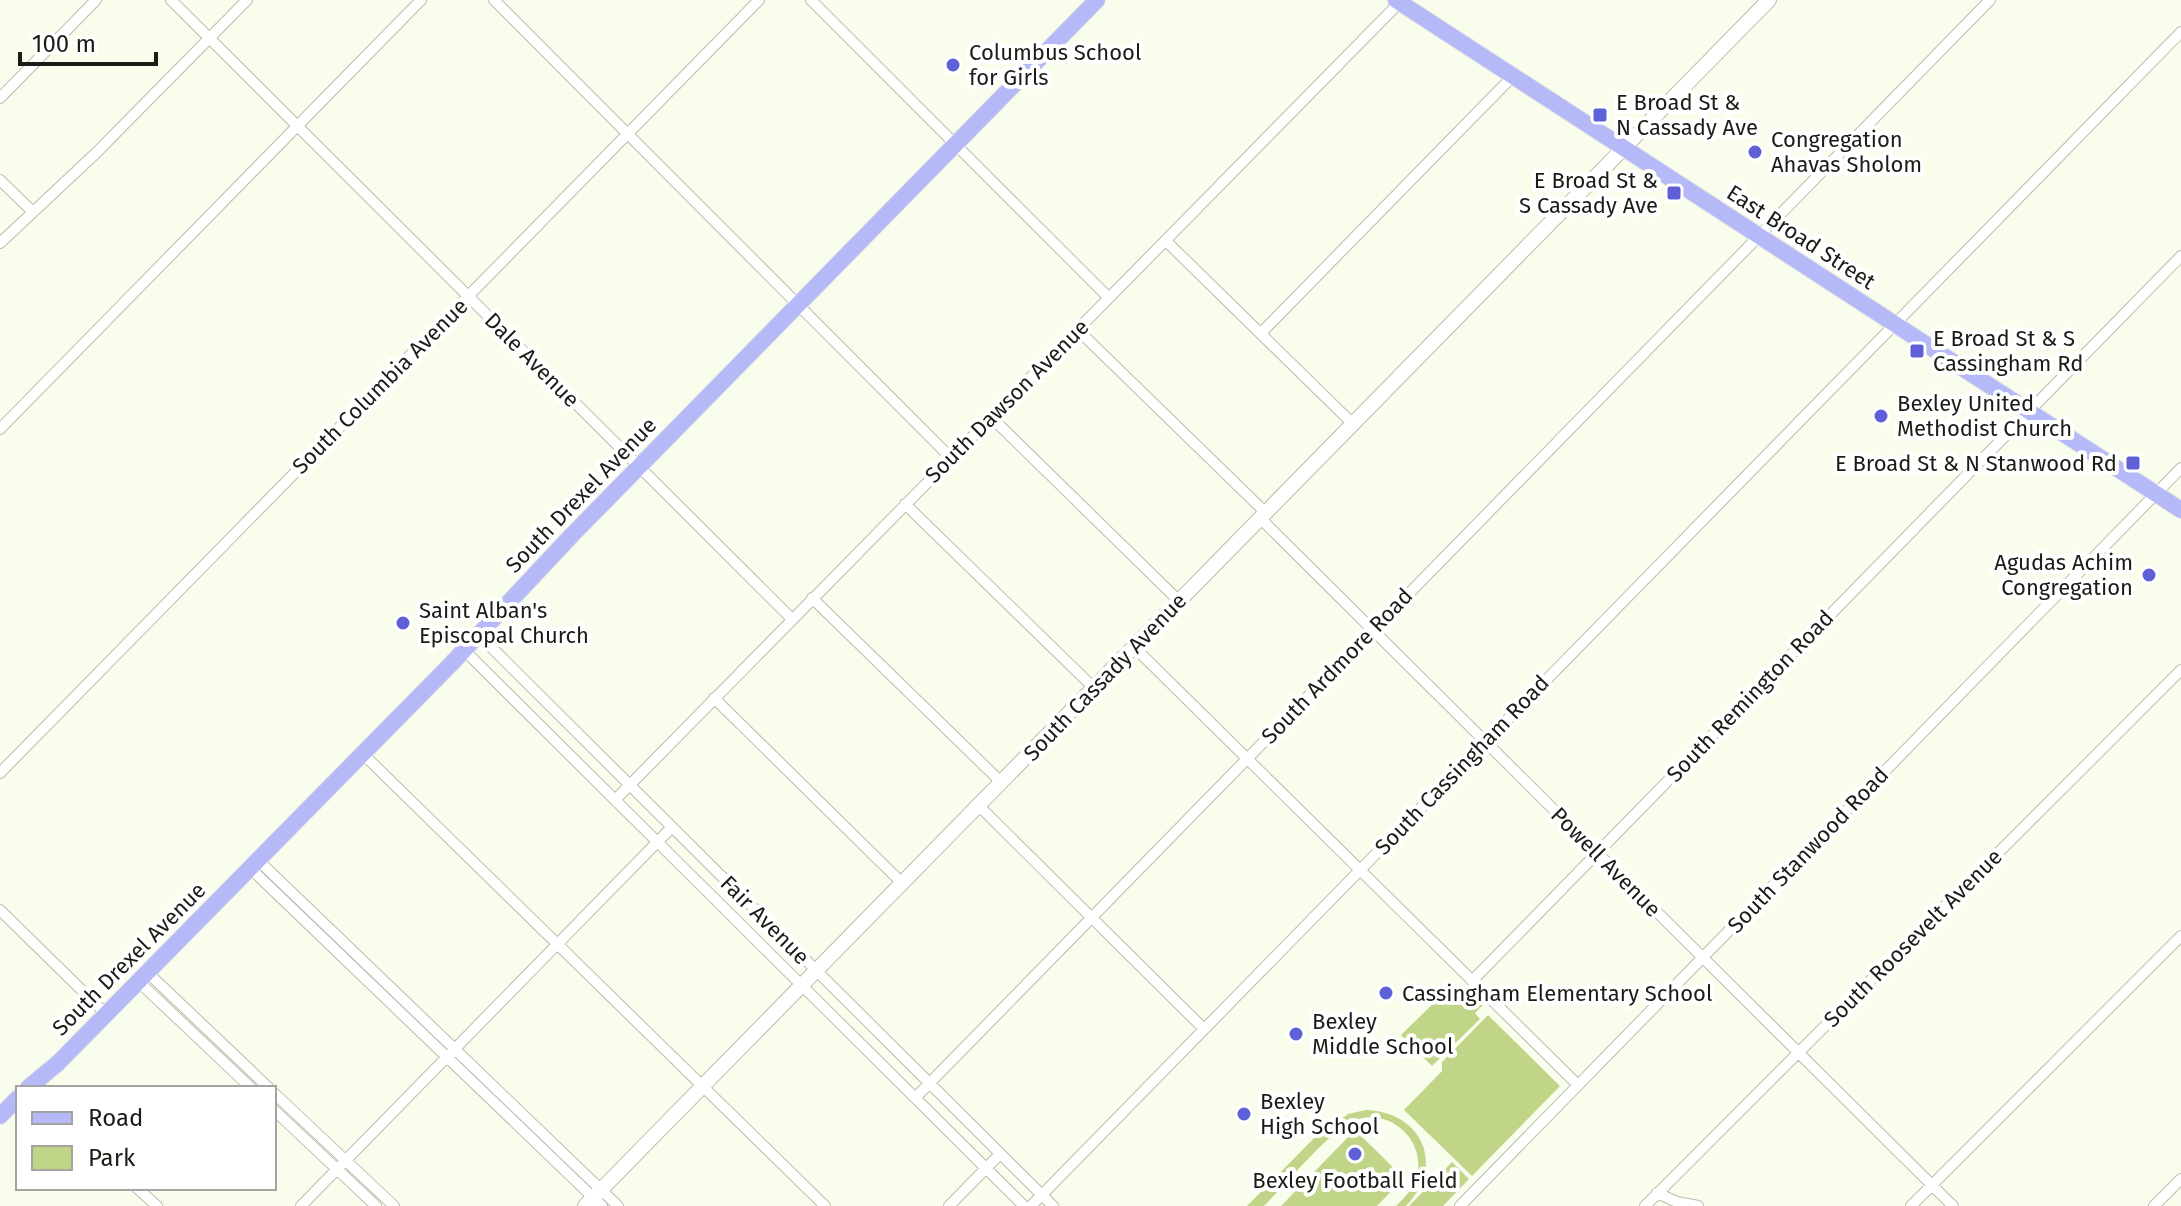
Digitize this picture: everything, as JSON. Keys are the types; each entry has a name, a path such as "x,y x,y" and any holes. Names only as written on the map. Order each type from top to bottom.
{"main road":[{"name":"South Drexel Avenue","path":"31,1086 58,1063 363,754 638,467 1097,0"},
{"name":"East Broad Street","path":"1400,1 2181,510"},
{"path":"0,1116 16,1100"}],"street":[{"path":"0,98 96,0"},
{"name":"Dale Avenue","path":"171,0 792,619"},
{"path":"0,243 96,153 247,0"},
{"path":"0,429 421,0"},
{"path":"494,0 951,458"},
{"name":"South Columbia Avenue","path":"0,773 759,0"},
{"path":"811,0 1109,298"},
{"name":"South Cassady Avenue","path":"595,1200 1769,0"},
{"name":"South Ardmore Road","path":"915,1098 1990,0"},
{"name":"South Dawson Avenue","path":"615,800 1400,1"},
{"name":"South Cassingham Road","path":"1031,1206 2181,32"},
{"path":"1261,333 1514,75"},
{"path":"0,180 32,211"},
{"path":"1166,241 1353,424"},
{"name":"South Remington Road","path":"1472,981 2181,256"},
{"name":"Powell Avenue","path":"1078,330 1373,630 1953,1206"},
{"path":"991,417 1179,601"},
{"name":"South Stanwood Road","path":"1460,1206 2181,468"},
{"path":"905,504 1094,688"},
{"path":"812,598 1002,783"},
{"name":"Fair Avenue","path":"478,634 1053,1206"},
{"path":"1134,647 1578,1085"},
{"name":"Fair Avenue","path":"464,650 1024,1206"},
{"name":"South Roosevelt Avenue","path":"1645,1206 2181,670"},
{"path":"714,698 903,884"},
{"path":"363,754 825,1206"},
{"path":"979,806 1204,1029"},
{"path":"301,1206 672,827"},
{"path":"254,864 451,1053 595,1200 618,1206"},
{"path":"0,910 106,1014"},
{"path":"1911,1206 2181,936"},
{"path":"142,977 249,1086"},
{"path":"142,977 267,1086"},
{"path":"276,1095 394,1206"},
{"path":"276,1112 376,1206"},
{"path":"949,1206 1000,1154"},
{"path":"2154,1206 2181,1179"},
{"path":"139,1190 157,1206"},
{"path":"1657,1193 1677,1202 1698,1206"}],"green space":[{"path":"1451,986 1464,999 1471,993 1483,1005 1475,1013 1480,1019 1432,1066 1401,1035"},
{"path":"1488,1015 1560,1086 1472,1176 1404,1110 1442,1071 1442,1062"},
{"path":"1366,1110 1402,1120 1414,1130 1422,1143 1426,1158 1424,1174 1418,1190 1406,1206 1396,1206 1416,1180 1416,1150 1402,1129 1379,1118 1366,1118 1353,1121 1333,1135 1264,1206 1247,1206 1329,1123 1332,1126 1348,1114"},
{"name":"Bexley Football Field","path":"1355,1130 1404,1178 1377,1206 1281,1206"},
{"path":"1452,1162 1469,1179 1443,1206 1409,1206"}],"place":[{"name":"Columbus School for Girls","path":"953,65"},
{"name":"E Broad St & N Cassady Ave","path":"1600,115"},
{"name":"Congregation Ahavas Sholom","path":"1755,152"},
{"name":"E Broad St & S Cassady Ave","path":"1674,193"},
{"name":"E Broad St & S Cassingham Rd","path":"1917,351"},
{"name":"Bexley United Methodist Church","path":"1881,416"},
{"name":"E Broad St & N Stanwood Rd","path":"2133,463"},
{"name":"Agudas Achim Congregation","path":"2149,575"},
{"name":"Saint Alban's Episcopal Church","path":"403,623"},
{"name":"Cassingham Elementary School","path":"1386,993"},
{"name":"Bexley Middle School","path":"1296,1034"},
{"name":"Bexley High School","path":"1244,1114"},
{"name":"Bexley Football Field","path":"1355,1154"}]}
